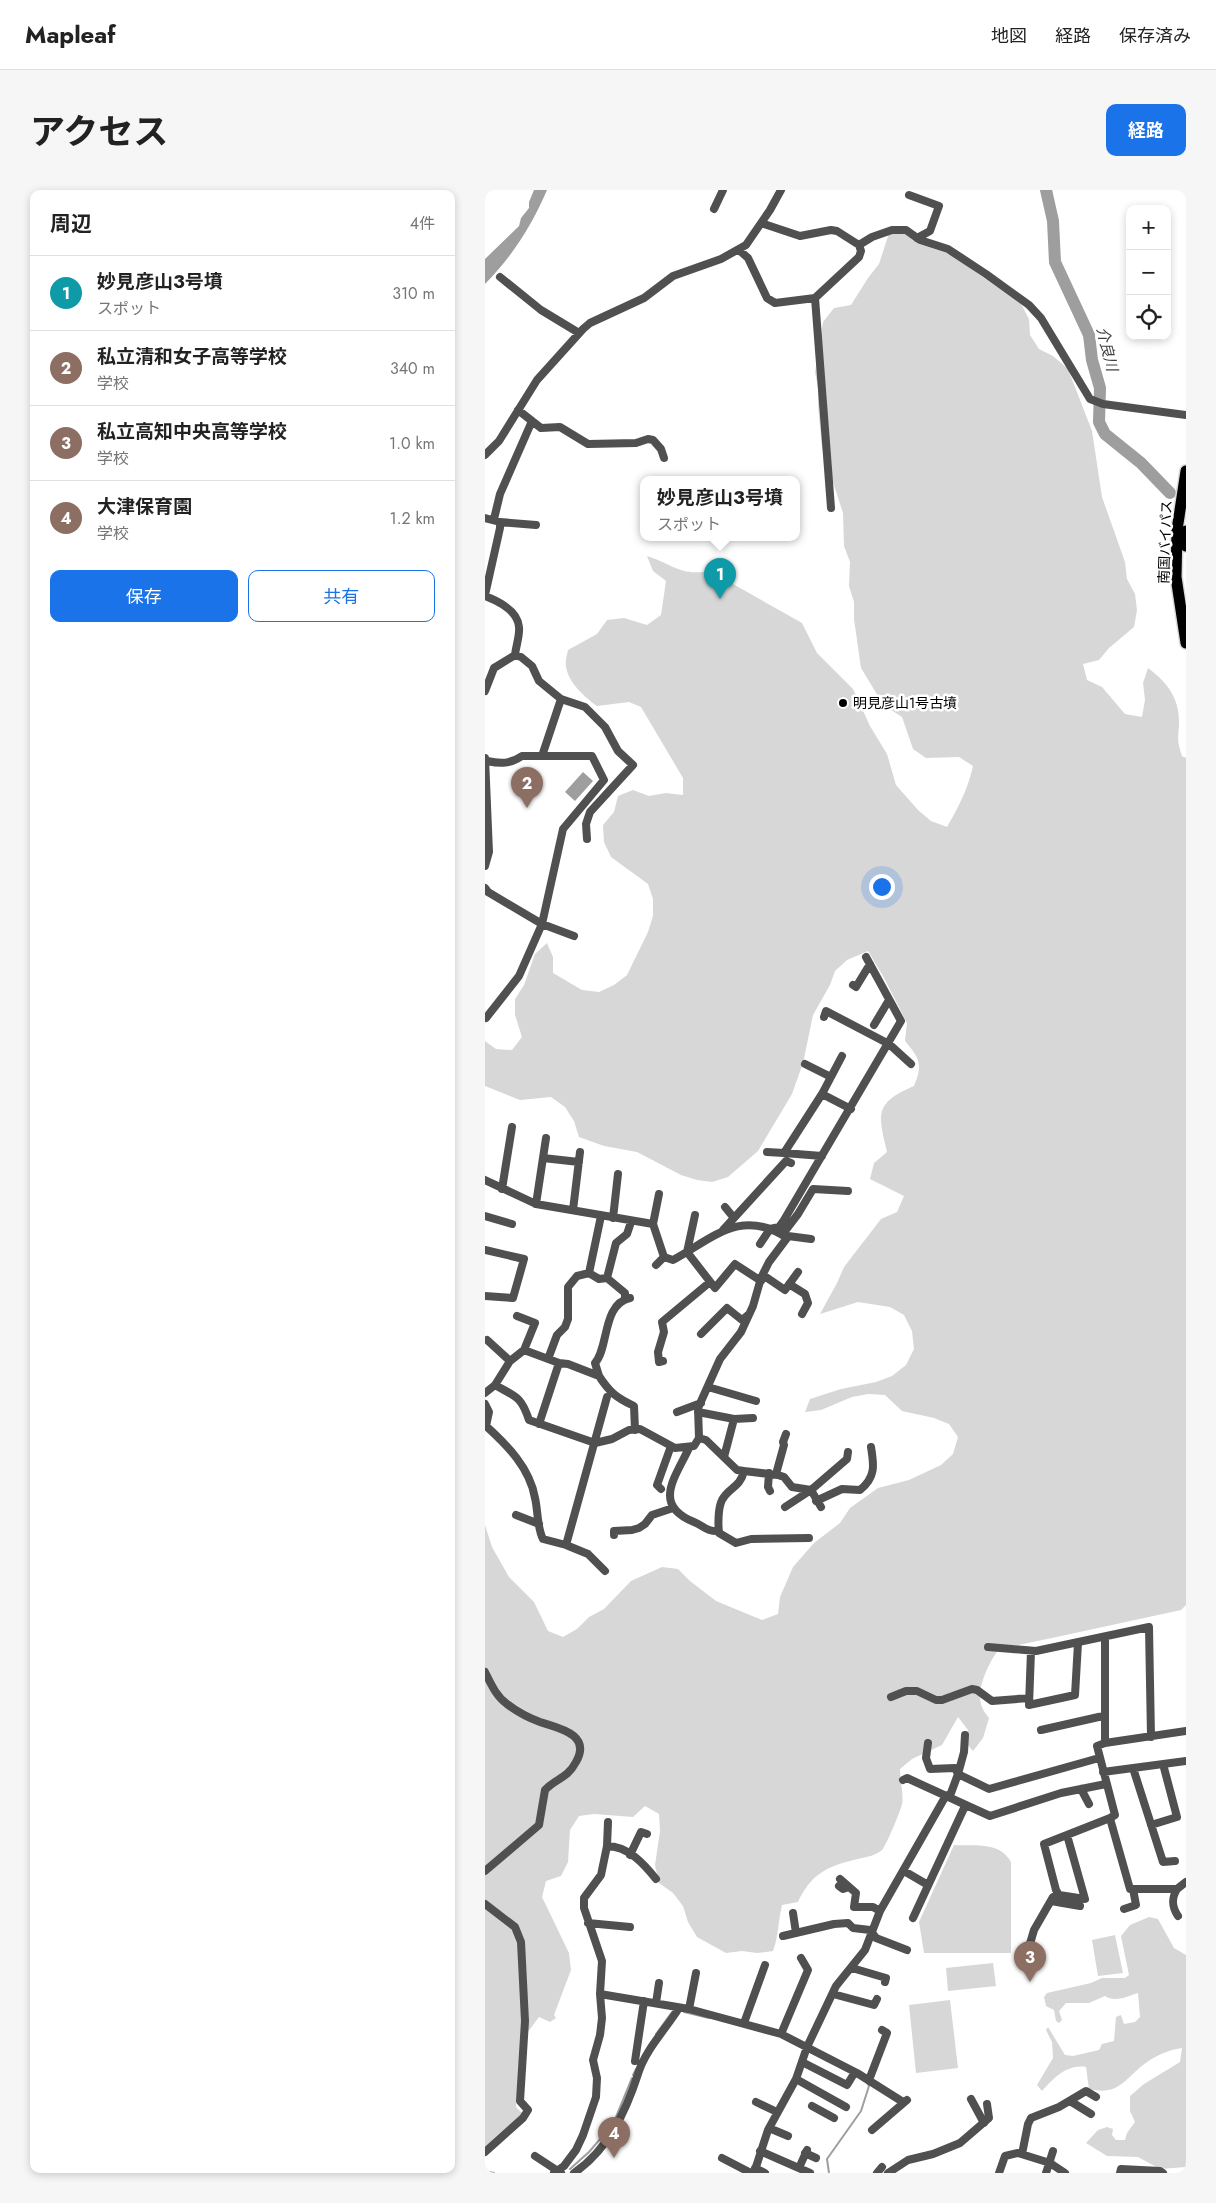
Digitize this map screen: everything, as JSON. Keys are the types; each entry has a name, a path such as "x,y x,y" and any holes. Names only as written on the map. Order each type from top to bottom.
{"highway":[{"name":"南国バイパス","path":"1186,472 1177,530 1176,577 1186,643"},
{"name":"南国バイパス","path":"1186,532 1186,546"}],"street":[{"path":"714,209 723,190"},
{"path":"485,455 499,441 537,380 590,323 645,298 673,276 721,259 739,250 746,245 781,190"},
{"path":"909,195 939,206 930,231 917,238"},
{"path":"739,250 748,258 767,298 775,304 815,298 859,256 861,251 859,245 837,231 831,230 800,236 761,223"},
{"path":"859,245 871,237 892,230 906,230 917,238 948,250 1029,305 1041,318 1090,399 1103,404 1186,415"},
{"path":"500,277 541,310 579,333"},
{"path":"815,298 831,508"},
{"path":"518,410 541,428 560,427 588,444 636,443 648,439 653,440 661,449 664,458"},
{"path":"485,691 494,668 515,654 519,627 516,618 509,609 485,595 500,494 532,421"},
{"path":"485,518 536,524"},
{"path":"515,654 521,656 532,666 539,681 561,699 585,707 605,727 617,751 633,765 590,812 586,824 587,839"},
{"path":"542,756 561,699"},
{"path":"485,866 489,852 485,798 486,759 500,764 513,762 522,756 591,756 604,780 563,829 542,924 519,976 486,1018"},
{"path":"485,888 488,892 542,924 574,936"},
{"path":"760,1244 770,1230 779,1227 851,1109 901,1021 868,961 856,988 853,986"},
{"path":"874,1025 889,1000"},
{"path":"824,1017 826,1011 889,1044 911,1064"},
{"path":"784,1153 822,1094 843,1056"},
{"path":"805,1064 831,1077"},
{"path":"822,1094 851,1109"},
{"path":"502,1189 512,1127"},
{"path":"536,1204 546,1138"},
{"path":"573,1210 580,1152"},
{"path":"767,1152 822,1156"},
{"path":"543,1158 579,1162"},
{"path":"663,1258 673,1260 723,1230 786,1161 791,1163"},
{"path":"613,1218 618,1174"},
{"path":"485,1180 536,1204 631,1222 638,1221 653,1224"},
{"path":"495,1385 521,1401 525,1406 529,1420 595,1443 612,1439 629,1430 640,1430 675,1448 694,1446 699,1438 698,1412 720,1359 741,1332 750,1314 769,1262 787,1237 813,1189 848,1191"},
{"path":"659,1194 653,1224 663,1258"},
{"path":"725,1207 735,1218"},
{"path":"779,1227 785,1230 798,1214"},
{"path":"695,1215 687,1252 715,1288 735,1264 785,1290 798,1272"},
{"path":"485,1216 512,1224"},
{"path":"589,1272 601,1216"},
{"path":"607,1278 616,1243 627,1234 631,1222"},
{"path":"723,1230 741,1226 767,1228 787,1237 811,1239"},
{"path":"485,1250 524,1259 513,1298 485,1296"},
{"path":"656,1265 663,1258"},
{"path":"589,1272 599,1279 607,1278 628,1298 611,1317 605,1332 601,1357 595,1363 599,1376 609,1391 617,1398 634,1406 635,1430"},
{"path":"548,1359 557,1336 565,1328 568,1319 568,1288 577,1276 589,1272"},
{"path":"663,1361 659,1362 657,1352 664,1332 663,1322 710,1282"},
{"path":"789,1284 805,1294 808,1303 802,1314"},
{"path":"701,1334 727,1308 742,1320 750,1314"},
{"path":"485,1393 495,1385 510,1361 524,1350 535,1323 517,1316"},
{"path":"487,1340 510,1361"},
{"path":"524,1350 599,1376"},
{"path":"539,1424 559,1363"},
{"path":"708,1387 756,1402"},
{"path":"566,1546 607,1397"},
{"path":"677,1412 701,1403"},
{"path":"485,1404 489,1412 485,1426 499,1437 522,1464 531,1480 543,1539 588,1554 605,1572"},
{"path":"698,1412 734,1419 753,1418"},
{"path":"724,1457 734,1419"},
{"path":"770,1491 768,1487 785,1445 783,1442 786,1434"},
{"path":"699,1438 706,1440 737,1470 773,1473 784,1477 792,1487 811,1490"},
{"path":"661,1489 657,1485 671,1446"},
{"path":"811,1490 819,1504 842,1489 860,1490 867,1484 874,1469 871,1447"},
{"path":"689,1448 670,1491 673,1508 677,1514 709,1531 719,1531"},
{"path":"785,1507 811,1490 847,1459 848,1452"},
{"path":"744,1471 737,1487 721,1501 719,1533 736,1543 752,1539 809,1538"},
{"path":"614,1535 614,1532 639,1528 652,1515 673,1508"},
{"path":"516,1515 539,1524"},
{"path":"988,1647 1031,1651 1149,1628 1151,1737"},
{"path":"1105,1637 1103,1716 1105,1743"},
{"path":"1031,1651 1029,1706 1075,1695 1078,1643"},
{"path":"485,1672 493,1688 505,1702 539,1722 566,1730 577,1740 579,1750 577,1761 569,1773 545,1790 539,1825 485,1871"},
{"path":"891,1697 907,1691 917,1691 936,1700 942,1700 972,1689 977,1690 992,1701 1029,1698"},
{"path":"1041,1730 1103,1716"},
{"path":"1059,1896 1055,1890 1044,1844 1115,1815 1097,1746 1105,1743 1186,1731"},
{"path":"753,2172 769,2128 795,2079 807,2047 833,1994 865,1950 873,1934 880,1911 946,1798 951,1793 964,1752 965,1735"},
{"path":"928,1743 926,1758 929,1769 955,1768 958,1774 989,1788 1099,1758"},
{"path":"1103,1772 1186,1761"},
{"path":"1151,1825 1177,1817 1163,1764"},
{"path":"1133,1768 1163,1862 1175,1860"},
{"path":"903,1780 907,1778 946,1798 990,1816 1061,1793 1106,1784"},
{"path":"1081,1789 1089,1804"},
{"path":"913,1918 965,1806"},
{"path":"1110,1818 1130,1889 1177,1889"},
{"path":"535,2156 558,2172 565,2166 583,2135 597,2098 597,2078 593,2060 600,2035 602,2018 600,1994 602,1961 588,1923 584,1908 584,1898 601,1875 606,1858 608,1822"},
{"path":"631,1855 641,1832 647,1834"},
{"path":"1029,1947 1034,1930 1053,1897 1085,1899 1067,1835"},
{"path":"607,1846 617,1846 644,1863 655,1879"},
{"path":"904,1871 928,1885"},
{"path":"839,1882 849,1886 856,1893 854,1906 873,1907 880,1911"},
{"path":"1178,1916 1174,1909 1173,1901 1177,1889 1186,1882"},
{"path":"1124,1909 1136,1905 1133,1889"},
{"path":"1051,1901 1080,1906"},
{"path":"485,1904 515,1927 521,1942 525,2021 520,2101 528,2110 523,2118 485,2152"},
{"path":"793,1913 796,1933"},
{"path":"588,1923 630,1927"},
{"path":"783,1936 827,1929 847,1923 853,1928 870,1930 876,1938 907,1950"},
{"path":"781,2034 808,1970 801,1958"},
{"path":"744,2023 765,1965"},
{"path":"852,1968 885,1978 885,1982"},
{"path":"689,2010 696,1973"},
{"path":"656,2003 659,1983"},
{"path":"600,1994 689,2010 781,2034 855,2072 905,2101 872,2130"},
{"path":"833,1994 874,2004 877,1999"},
{"path":"635,2061 644,2001"},
{"path":"574,2173 587,2163 618,2126 644,2061 679,2008"},
{"path":"869,2080 875,2051 887,2034 882,2030"},
{"path":"802,2062 847,2085 855,2072"},
{"path":"795,2079 846,2108"},
{"path":"1022,2154 1031,2118 1070,2101 1086,2091 1096,2097"},
{"path":"971,2099 983,2123"},
{"path":"827,2114 834,2101"},
{"path":"1070,2101 1091,2114"},
{"path":"756,2102 777,2112"},
{"path":"882,2171 908,2160 939,2152 960,2143 989,2118 987,2104"},
{"path":"812,2106 835,2118"},
{"path":"769,2128 788,2136"},
{"path":"939,2152 944,2154 965,2145"},
{"path":"760,2151 810,2173"},
{"path":"1046,2173 1053,2151"},
{"path":"799,2168 806,2152 816,2158"},
{"path":"999,2173 1005,2156 1018,2153 1050,2163 1065,2173"},
{"path":"722,2158 753,2172 765,2173"},
{"path":"1121,2173 1121,2169 1160,2171 1163,2173"}],"shaded area":[{"path":"534,190 547,190 521,240 485,284 485,259 519,226 521,218 529,208 529,202"},
{"path":"889,233 905,234 919,244 950,254 1021,304 1029,319 1030,335 1039,349 1053,356 1068,369 1092,431 1102,497 1125,562 1127,579 1135,594 1137,610 1134,627 1109,648 1099,660 1083,664 1087,680 1102,687 1125,714 1142,717 1145,700 1143,683 1148,668 1171,692 1175,699 1179,716 1179,743 1182,756 1186,758 1186,1605 1181,1610 1018,1645 1002,1645 989,1665 981,1689 982,1706 989,1718 983,1738 973,1751 967,1744 968,1730 958,1717 942,1745 912,1759 900,1769 902,1804 882,1850 827,1869 808,1885 798,1902 782,1905 773,1951 726,1953 697,1937 688,1922 683,1906 673,1893 659,1883 655,1865 660,1831 659,1814 645,1806 633,1817 594,1814 579,1816 570,1830 568,1862 561,1876 546,1881 542,1897 569,1953 571,1970 554,2015 556,2018 550,2022 539,2017 521,2041 516,2107 523,2114 485,2149 485,1525 492,1547 509,1577 534,1602 548,1631 563,1637 577,1629 589,1617 604,1609 631,1581 662,1567 678,1569 716,1601 762,1620 778,1614 780,1597 793,1567 814,1543 840,1523 850,1508 878,1488 909,1480 941,1465 953,1454 958,1437 949,1424 934,1418 902,1411 885,1395 868,1394 852,1397 821,1410 805,1412 810,1399 892,1376 906,1365 914,1349 912,1331 904,1315 890,1307 858,1302 820,1314 844,1267 881,1219 897,1212 904,1196 870,1179 874,1163 887,1152 882,1128 882,1111 892,1098 914,1086 919,1067 917,1057 905,1041 907,1023 868,951 847,960 835,971 830,985 813,1015 803,1063 792,1094 758,1151 728,1177 712,1182 697,1180 681,1175 637,1152 604,1146 579,1137 574,1121 565,1107 551,1097 520,1100 485,1086 485,1041 496,1049 512,1050 522,1037 515,1015 515,999 524,985 535,954 547,943 553,957 553,973 582,990 599,992 614,985 627,975 648,932 653,916 653,899 648,884 611,857 604,842 603,825 614,812 618,796 633,790 649,796 666,793 683,795 683,778 641,707 629,702 597,706 582,694 574,684 567,672 566,664 568,650 597,634 607,620 624,618 647,625 661,615 666,581 653,571 647,556 684,571 710,571 802,623 817,653 853,689 870,726 887,754 896,785 918,810 931,821 947,827 959,805 973,766 959,757 926,758 913,749 902,717 888,708 878,696 861,668 854,619 854,602 849,586 850,562 844,546 843,513 822,448 818,388 815,372 823,322 834,308 851,305 879,264"},
{"path":"583,772 593,781 575,801 565,792"},
{"path":"954,1845 978,1845 993,1848 1006,1855 1011,1862 1011,1953 924,1953 919,1922"},
{"path":"1149,1917 1158,1919 1174,1948 1186,1955 1186,2167 1160,2169 1138,2157 1107,2156 1086,2143 1098,2130 1107,2127 1113,2129 1112,2135 1116,2140 1125,2140 1127,2133 1135,2122 1130,2111 1130,2096 1144,2084 1180,2062 1182,2048 1157,2056 1143,2065 1120,2085 1107,2090 1089,2089 1086,2067 1073,2068 1061,2073 1042,2091 1037,2085 1053,2058 1052,2042 1046,2030 1048,2027 1065,2055 1073,2056 1099,2050 1102,2044 1114,2041 1116,2017 1121,2015 1124,2024 1135,2022 1140,2017 1138,1993 1117,1999 1105,1996 1089,2003 1066,2003 1059,2011 1062,2020 1059,2023 1056,2021 1054,2010 1046,2006 1044,1997 1047,1993 1091,1983 1102,1978 1125,1978 1129,1975 1121,1936 1130,1925"},
{"path":"1115,1935 1123,1973 1098,1976 1092,1940"},
{"path":"993,1963 996,1986 948,1991 946,1968"},
{"path":"950,2000 958,2068 916,2073 909,2005"}],"waterway":[{"name":"介良川","path":"1046,190 1053,221 1055,262 1089,335 1092,360 1100,388 1099,422 1105,434 1141,463 1170,493"},
{"path":"656,2034 672,2012"},
{"path":"684,2012 709,2018"},
{"path":"633,2075 636,2069"},
{"path":"616,2117 632,2078"},
{"path":"829,2173 827,2159 861,2111 869,2086 867,2083"},
{"path":"570,2169 589,2152 613,2124"},
{"path":"485,2171 494,2173"}],"place":[{"name":"妙見彦山3号墳","path":"720,599"},
{"name":"明見彦山1号古墳","path":"843,703"},
{"name":"私立清和女子高等学校","path":"527,808"},
{"name":"私立高知中央高等学校","path":"1030,1982"},
{"name":"大津保育園","path":"614,2158"}]}
